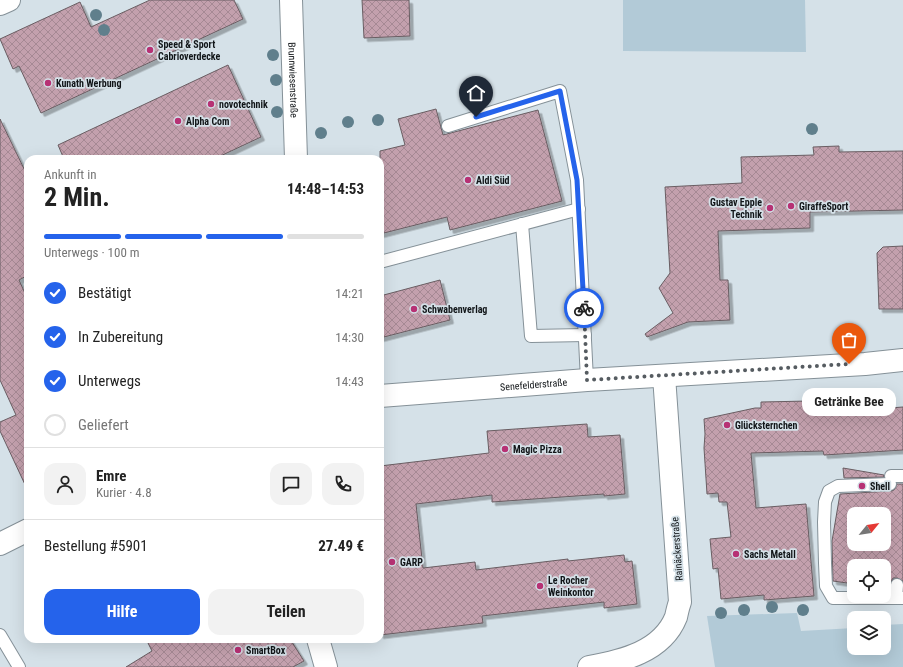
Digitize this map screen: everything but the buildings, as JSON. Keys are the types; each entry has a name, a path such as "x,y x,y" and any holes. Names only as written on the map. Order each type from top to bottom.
{"street":[{"path":"0,4 9,0"},
{"name":"Brunnwiesenstraße","path":"291,0 296,155"},
{"name":"Senefelderstraße","path":"384,396 587,380 864,364 903,360"},
{"name":"Rainäckerstraße","path":"589,667 613,663 629,657 658,642 668,631 675,618 680,602 664,376"},
{"path":"0,544 24,532"},
{"path":"319,643 326,667"}],"lane":[{"path":"448,126 560,91 577,180 587,380"},
{"path":"384,261 579,209"},
{"path":"522,224 530,336 585,335"},
{"path":"847,598 833,598 826,586 824,522 825,502 829,491 838,486 895,479"},
{"path":"897,585 899,598"},
{"path":"0,635 19,667"}],"shaded area":[{"path":"623,0 805,0 806,52 623,51"},
{"path":"797,613 801,631 847,628 847,655 891,655 891,625 903,624 903,667 715,667 707,616"}],"way so far":[{"path":"584,308 587,380 849,364"}],"place":[{"name":"Speed & Sport Cabrioverdecke","path":"150,50"},
{"name":"Kunath Werbung","path":"48,83"},
{"name":"novotechnik","path":"211,104"},
{"name":"Alpha Com","path":"178,121"},
{"name":"Aldi Süd","path":"468,180"},
{"name":"GiraffeSport","path":"791,206"},
{"name":"Gustav Epple Technik","path":"770,208"},
{"name":"Schwabenverlag","path":"414,309"},
{"name":"Getränke Bee","path":"849,364"},
{"name":"Glücksternchen","path":"727,425"},
{"name":"Magic Pizza","path":"505,449"},
{"name":"Shell","path":"862,486"},
{"name":"Sachs Metall","path":"736,554"},
{"name":"GARP","path":"392,562"},
{"name":"Le Rocher Weinkontor","path":"540,586"},
{"name":"SmartBox","path":"238,650"}],"route":[{"path":"476,117 560,91 577,180 584,308"}]}
